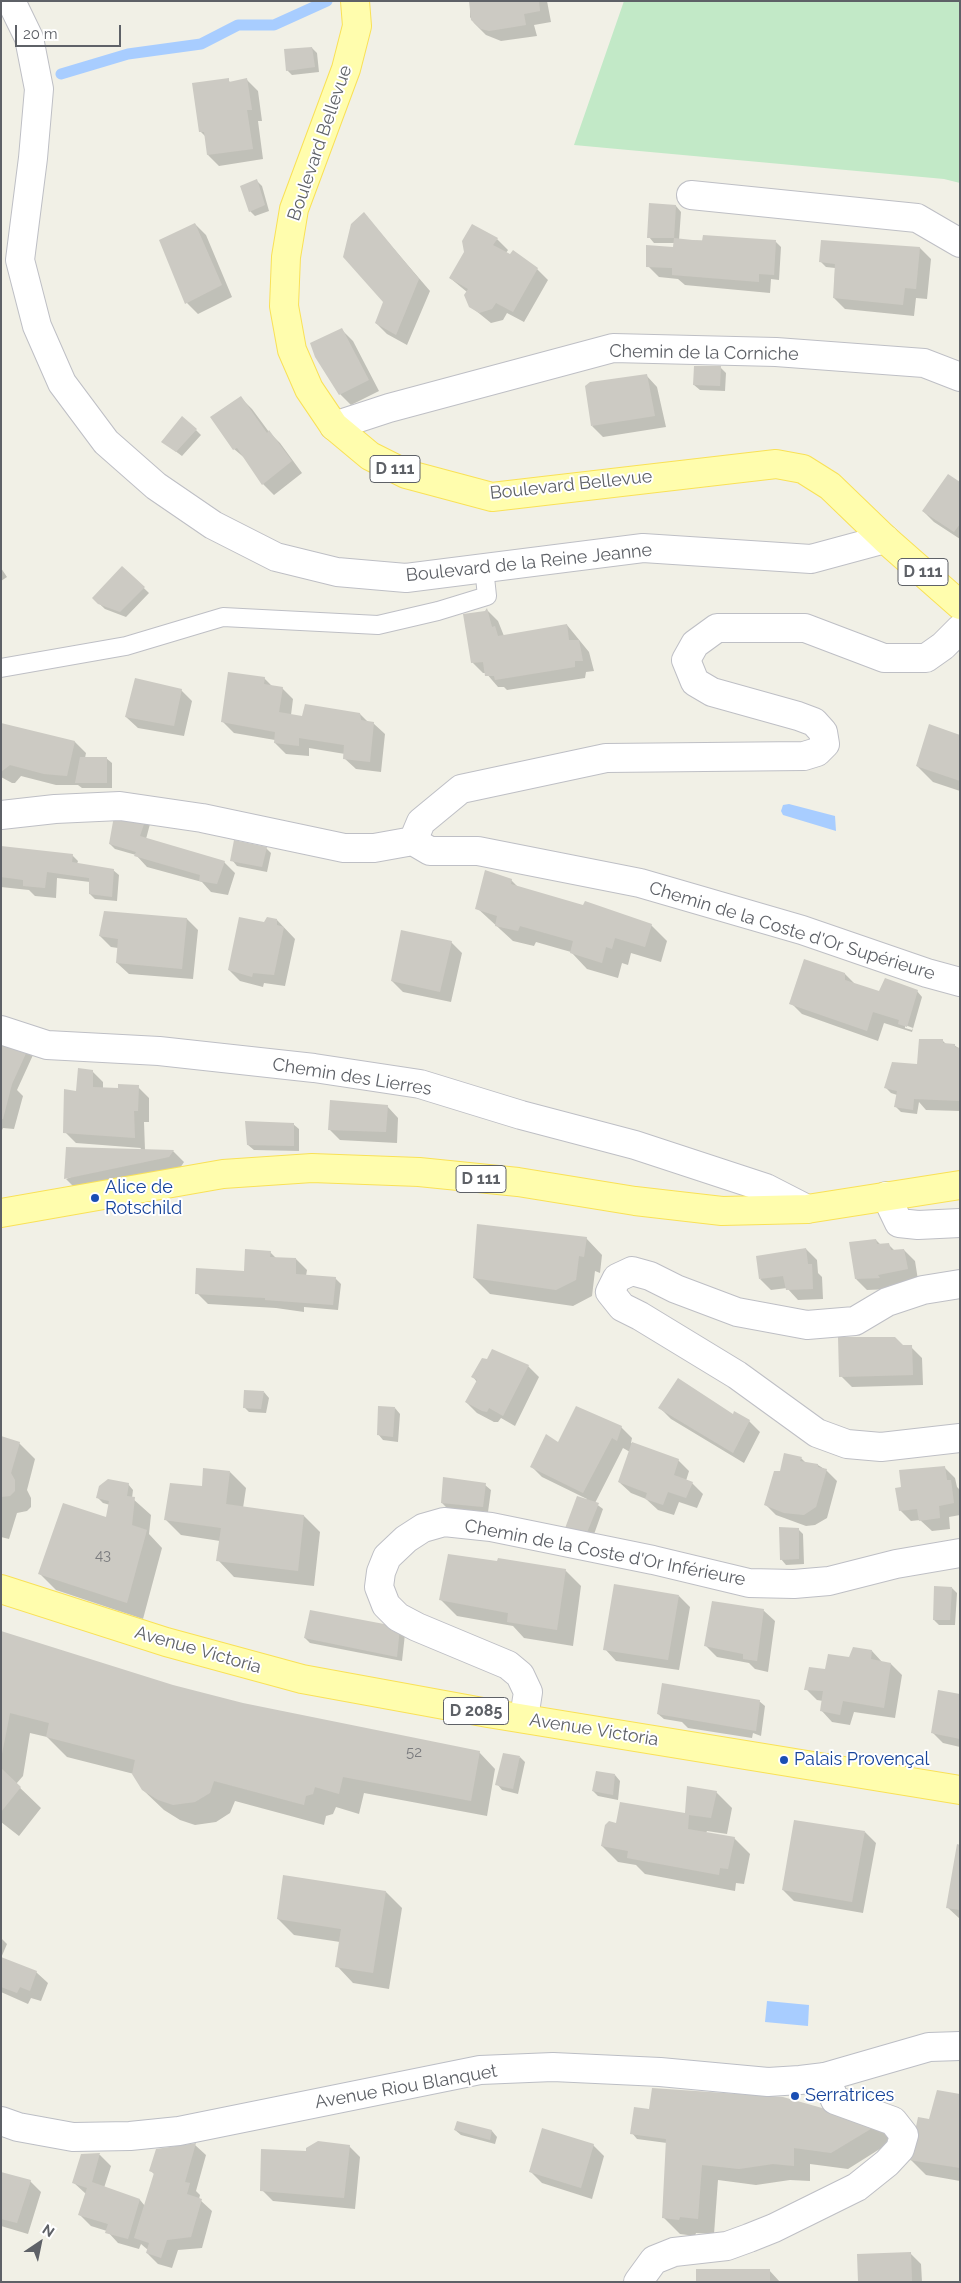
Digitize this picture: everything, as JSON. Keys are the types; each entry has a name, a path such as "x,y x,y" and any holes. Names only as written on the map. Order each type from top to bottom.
{"main road":[{"name":"Boulevard Bellevue","path":"355,1 357,26 348,61 294,209 286,257 284,306 292,350 309,389 334,426 370,456 406,474 492,497 659,476 776,464 803,469 830,486 886,539"},
{"name":"D 111","path":"886,539 960,605"},
{"name":"D 111","path":"1,1213 223,1174 312,1168 419,1172 518,1182 635,1201 722,1210 808,1209 960,1185"},
{"name":"Avenue Victoria","path":"1,1589 166,1642 302,1679 400,1698 960,1790"}],"street":[{"name":"Boulevard de la Reine Jeanne","path":"11,1 29,38 39,89 33,158 20,260 36,326 62,383 106,442 156,486 213,525 276,557 337,572 406,578 643,548 811,560 886,539"},
{"path":"691,195 917,218 960,243"},
{"name":"Chemin de la Corniche","path":"334,426 389,408 613,348 776,352 924,363 960,377"},
{"path":"1,815 55,809 120,806 202,818 344,848 374,848 413,842 421,822 461,790 606,758 804,756 817,752 824,744 823,732 814,722 712,692 695,682 686,660 695,644 717,628 805,628 884,658 926,658 943,646 960,629"},
{"name":"Chemin de la Coste d'Or Supérieure","path":"413,842 430,851 478,851 640,883 802,930 927,973 960,982"},
{"name":"Chemin des Lierres","path":"1,1030 47,1045 159,1051 314,1068 420,1084 521,1115 635,1145 766,1188 808,1209"},
{"path":"886,1196 899,1223 918,1225 960,1223"},
{"path":"960,1284 923,1290 887,1302 855,1321 807,1325 737,1312 676,1289 650,1276 632,1271 616,1278 610,1292 622,1307 737,1375 817,1433 847,1444 881,1447 960,1438"},
{"name":"Chemin de la Coste d'Or Inférieure","path":"524,1718 528,1692 520,1675 508,1665 417,1627 398,1617 386,1605 379,1587 381,1572 388,1557 406,1539 424,1528 444,1522 492,1527 653,1560 749,1583 794,1584 829,1582 896,1564 960,1553"},
{"name":"Avenue Riou Blanquet","path":"1,2121 18,2127 73,2137 130,2136 188,2129 480,2070 521,2068 660,2072 768,2082 825,2077 929,2047 960,2046"},
{"path":"638,2282 654,2260 674,2252 727,2246 774,2228 857,2187 887,2163 900,2149 904,2135 893,2121 835,2100 825,2077"}],"lane":[{"path":"1,668 126,646 223,616 378,625 438,611 486,596 484,568"}],"green space":[{"path":"624,1 960,1 960,183 944,179 574,145"}],"water":[{"path":"789,804 835,816 836,831 783,815 781,811 783,805"},
{"path":"767,2001 809,2005 808,2026 765,2022"}],"building":[{"path":"469,1 539,1 540,11 524,14 526,25 489,31 481,29 471,20"},
{"path":"312,47 315,67 286,71 284,49"},
{"path":"229,78 229,82 247,78 252,110 247,110 253,149 207,155 204,132 199,132 192,83"},
{"path":"257,179 265,205 249,212 240,186"},
{"path":"649,203 676,205 674,238 647,238"},
{"path":"364,212 419,279 396,335 375,323 383,302 343,257 351,224"},
{"path":"195,223 222,285 185,304 159,240"},
{"path":"472,224 498,238 493,245 510,254 513,250 538,268 513,312 496,303 492,309 479,313 469,307 464,295 468,289 449,278 464,252 462,241"},
{"path":"703,235 776,240 774,275 759,274 759,282 672,275 672,268 646,267 646,245 673,247 674,238 702,241"},
{"path":"821,240 920,247 916,289 905,288 903,305 833,298 835,264 819,262"},
{"path":"342,328 369,380 339,395 315,357 310,343"},
{"path":"694,366 721,366 720,386 693,385"},
{"path":"647,374 655,416 591,426 585,386 590,382"},
{"path":"241,396 267,433 269,430 292,461 262,485 237,448 233,450 210,417"},
{"path":"182,416 197,429 176,452 161,442"},
{"path":"948,474 960,482 960,524 954,532 922,511"},
{"path":"122,566 145,587 120,612 98,604 92,598"},
{"path":"487,608 492,627 495,626 498,636 567,624 569,640 579,640 583,661 575,661 575,667 495,680 494,676 485,676 483,662 471,663 463,614 485,611"},
{"path":"228,672 265,677 264,684 283,687 279,712 302,716 305,704 360,713 361,720 374,722 370,762 343,759 344,745 299,738 299,746 274,743 275,732 221,722"},
{"path":"135,678 182,689 174,726 125,717"},
{"path":"1,723 75,741 67,776 44,774 10,765 1,772"},
{"path":"929,724 960,735 960,781 916,766"},
{"path":"80,757 107,757 107,783 75,783"},
{"path":"114,816 146,818 140,836 225,861 217,884 199,881 200,875 134,856 136,852 109,844"},
{"path":"234,840 267,847 262,867 230,861"},
{"path":"1,846 73,854 72,862 114,869 112,897 89,894 89,878 47,872 45,888 23,886 23,880 1,877"},
{"path":"485,870 512,879 511,884 583,905 585,901 652,924 645,947 615,938 612,949 606,947 602,963 570,953 573,941 520,926 518,931 495,926 497,916 475,909"},
{"path":"104,911 187,918 182,969 116,963 118,939 99,936"},
{"path":"239,917 264,922 267,917 277,919 277,925 284,927 274,975 253,973 252,977 228,970"},
{"path":"401,930 452,941 440,992 391,981"},
{"path":"804,959 845,973 845,980 879,991 885,978 918,990 907,1027 898,1024 899,1020 873,1012 867,1031 789,1004"},
{"path":"919,1039 943,1039 943,1043 955,1044 955,1047 960,1048 960,1101 914,1099 913,1110 894,1107 897,1091 884,1088 892,1062 917,1064"},
{"path":"1,1041 28,1049 12,1084 3,1119 1,1119"},
{"path":"78,1068 93,1070 93,1087 118,1088 118,1084 139,1085 138,1111 134,1111 135,1138 63,1133 64,1089 76,1091"},
{"path":"330,1100 388,1105 386,1132 328,1130"},
{"path":"245,1121 294,1123 294,1146 247,1145"},
{"path":"66,1147 174,1150 169,1157 64,1179"},
{"path":"477,1224 587,1237 584,1257 579,1256 576,1280 556,1290 473,1278"},
{"path":"876,1239 877,1244 889,1243 891,1250 904,1249 908,1269 878,1275 880,1278 855,1279 849,1242"},
{"path":"806,1248 808,1264 812,1264 813,1289 786,1290 783,1276 759,1279 756,1256"},
{"path":"245,1249 271,1251 270,1257 296,1258 296,1274 336,1277 333,1305 265,1300 265,1298 195,1294 196,1268 244,1271"},
{"path":"838,1337 895,1337 903,1345 912,1345 913,1375 839,1377"},
{"path":"492,1349 529,1365 503,1416 489,1408 487,1412 482,1411 465,1402 477,1380 471,1377 482,1358 487,1359"},
{"path":"678,1378 733,1414 734,1411 750,1420 733,1453 658,1408"},
{"path":"244,1390 264,1391 261,1409 243,1408"},
{"path":"378,1406 395,1407 393,1437 377,1435"},
{"path":"576,1406 622,1426 617,1441 612,1438 583,1493 530,1467 546,1434 558,1442"},
{"path":"1,1436 20,1442 11,1473 15,1480 15,1491 10,1496 1,1497"},
{"path":"632,1442 679,1459 674,1475 693,1482 686,1498 668,1492 663,1505 645,1499 647,1493 618,1482"},
{"path":"784,1453 802,1457 800,1461 818,1464 818,1467 827,1469 816,1507 804,1515 784,1513 764,1505 774,1471 780,1471"},
{"path":"945,1466 947,1480 951,1480 954,1503 939,1506 940,1518 919,1521 917,1509 899,1511 895,1488 901,1487 899,1470"},
{"path":"203,1468 230,1471 226,1504 304,1515 298,1571 216,1561 221,1528 164,1520 170,1483 202,1486"},
{"path":"443,1477 486,1483 483,1507 441,1503"},
{"path":"108,1479 129,1483 127,1496 135,1497 132,1525 147,1530 127,1603 38,1574 63,1503 106,1517 109,1501 96,1498 99,1486"},
{"path":"577,1496 599,1503 586,1535 564,1531"},
{"path":"779,1527 799,1528 799,1559 780,1560"},
{"path":"448,1554 497,1561 498,1558 566,1569 557,1630 507,1622 508,1613 439,1600"},
{"path":"614,1584 679,1595 668,1660 603,1650"},
{"path":"934,1586 952,1587 950,1620 933,1620"},
{"path":"712,1601 764,1609 757,1661 743,1659 743,1654 704,1646"},
{"path":"310,1610 400,1627 397,1657 304,1638"},
{"path":"1,1631 173,1685 243,1703 480,1751 471,1801 343,1777 339,1794 315,1787 313,1794 306,1796 304,1805 214,1781 210,1793 195,1802 173,1805 158,1800 142,1790 132,1774 135,1760 46,1737 49,1723 10,1713 1,1759"},
{"path":"853,1647 872,1650 871,1659 891,1663 884,1708 843,1701 840,1715 820,1711 823,1691 804,1690 809,1667 825,1669 828,1654 849,1657"},
{"path":"662,1683 760,1700 756,1731 657,1714"},
{"path":"938,1690 960,1694 960,1739 931,1733"},
{"path":"503,1753 520,1756 513,1789 495,1785"},
{"path":"1,1768 21,1787 1,1812"},
{"path":"596,1771 615,1774 613,1795 592,1791"},
{"path":"687,1786 717,1791 711,1818 689,1815 688,1829 735,1837 728,1869 720,1868 719,1875 627,1858 628,1851 601,1846 605,1825 609,1821 616,1823 620,1802 685,1813"},
{"path":"794,1820 865,1831 852,1902 782,1890"},
{"path":"957,1844 960,1845 960,1910 946,1908"},
{"path":"283,1875 386,1891 373,1973 335,1967 341,1929 277,1919"},
{"path":"1,1957 37,1971 30,1991 20,1987 17,1993 1,1987"},
{"path":"652,2088 783,2097 879,2124 831,2153 794,2148 794,2166 773,2164 739,2169 702,2165 698,2219 680,2217 679,2220 662,2218 666,2139 630,2134 634,2107 649,2109"},
{"path":"937,2090 960,2094 960,2168 909,2160 918,2117 929,2119"},
{"path":"457,2121 492,2130 490,2140 454,2130"},
{"path":"542,2128 594,2144 581,2188 529,2172"},
{"path":"318,2141 350,2145 344,2198 260,2191 261,2149 306,2151 306,2148"},
{"path":"196,2143 185,2182 190,2183 187,2194 202,2199 191,2237 167,2240 161,2258 146,2253 149,2243 134,2238 154,2173 149,2171 156,2149"},
{"path":"100,2153 92,2182 140,2199 128,2239 105,2233 108,2224 78,2215 87,2188 72,2183 81,2154"},
{"path":"1,2172 31,2180 17,2223 1,2219"},
{"path":"911,2252 912,2282 858,2282 857,2254"},
{"path":"696,2269 770,2269 770,2282 696,2282"}],"waterway":[{"path":"61,74 128,54 201,44 238,25 274,25 327,1"}],"place":[{"name":"Alice de Rotschild","path":"95,1198"},
{"name":"Palais Provençal","path":"784,1760"},
{"name":"Serratrices","path":"795,2096"}]}
